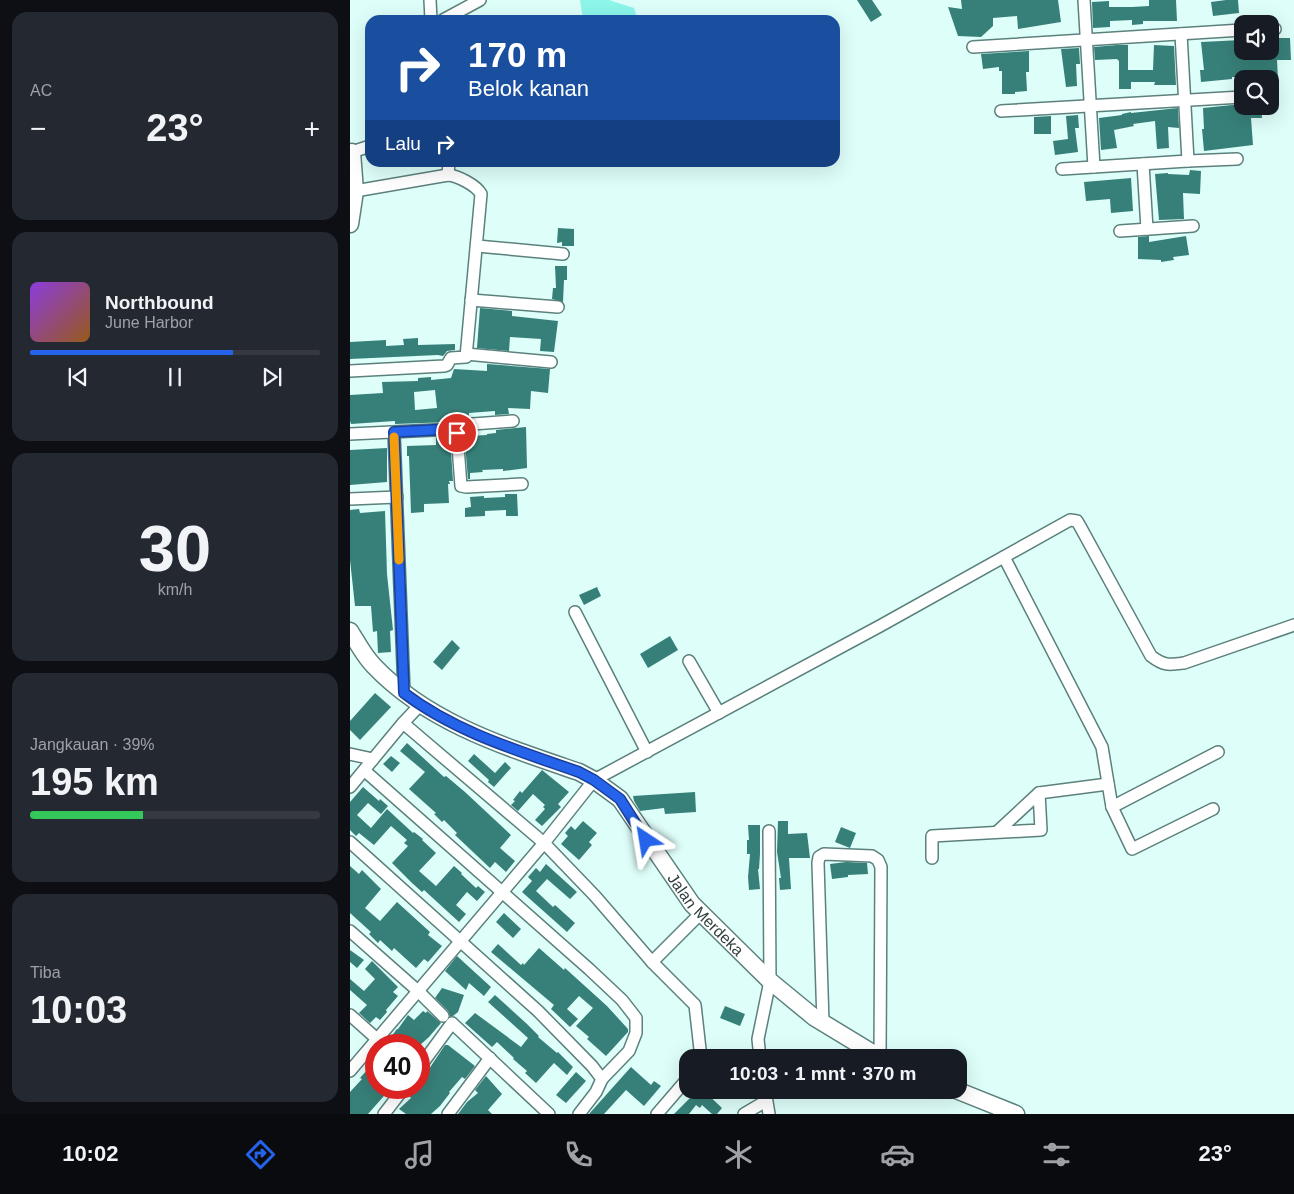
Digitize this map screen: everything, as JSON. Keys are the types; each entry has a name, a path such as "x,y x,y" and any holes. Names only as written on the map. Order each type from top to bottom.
{"street":[{"path":"430,0 431,15"},
{"path":"452,15 480,0"},
{"path":"1084,0 1094,167"},
{"path":"973,46 1234,31"},
{"path":"1181,34 1188,162"},
{"path":"1001,111 1234,97"},
{"path":"350,224 355,191 351,152 365,148"},
{"path":"1062,169 1237,159"},
{"path":"1142,164 1146,229"},
{"path":"448,175 449,167"},
{"path":"350,371 444,366 447,365 451,358 466,357 481,194 477,189 456,176 448,175 355,191"},
{"path":"1120,230 1192,226"},
{"path":"477,246 563,254"},
{"path":"471,300 558,307"},
{"path":"466,354 551,362"},
{"path":"350,434 455,429 459,425 513,420"},
{"path":"455,429 457,433 461,486 522,484"},
{"path":"394,432 404,693"},
{"path":"350,499 397,497"},
{"path":"381,1034 544,843 594,780 880,626 1070,520 1077,522 1152,656 1161,664 1184,663 1294,625"},
{"path":"1004,557 1102,747 1112,807 1132,849 1213,809"},
{"path":"575,612 647,752"},
{"name":"Jalan Merdeka","path":"350,631 372,665 420,705 474,734 579,772 594,780 620,799 692,904 770,981 823,1023 867,1049"},
{"path":"689,661 719,713"},
{"path":"350,787 420,705"},
{"path":"403,723 544,843 595,896 652,962 695,1005 700,1049"},
{"path":"1112,807 1218,752"},
{"path":"350,754 373,759"},
{"path":"365,771 589,968 622,1000 636,1018 636,1033 629,1051 602,1079 596,1092 579,1114"},
{"path":"997,832 1039,793 1108,784"},
{"path":"932,858 932,836 1041,830 1039,793"},
{"path":"759,1049 758,1039 770,981 769,831"},
{"path":"350,842 538,1011 592,1066 602,1079"},
{"path":"823,1023 818,863 820,857 824,854 872,856 878,860 881,867 881,1049"},
{"path":"652,962 701,913"},
{"path":"350,931 418,991 442,1016"},
{"path":"350,1015 371,1034"},
{"path":"430,1053 452,1023 549,1114"},
{"path":"350,1071 365,1053"},
{"path":"448,1114 490,1058"},
{"path":"656,1114 679,1088"},
{"path":"967,1094 1016,1114"},
{"path":"384,1114 396,1099"},
{"path":"744,1114 761,1099"},
{"path":"766,1099 769,1114"}],"shaded area":[{"path":"580,0 609,0 634,8 636,15 582,15"}],"building":[{"path":"857,0 872,0 882,15 871,22"},
{"path":"961,0 1058,0 1061,22 1018,29 1017,16 993,18 993,26 981,37 958,36 948,7 962,9"},
{"path":"1149,0 1176,0 1177,21 1143,21 1143,24 1132,25 1132,20 1110,21 1110,27 1093,28 1092,2 1109,1 1109,7 1132,7 1149,6"},
{"path":"1238,0 1239,13 1213,16 1211,2"},
{"path":"1279,38 1290,38 1291,60 1279,60"},
{"path":"1234,40 1234,60 1277,60 1278,70 1234,70 1234,77 1232,79 1201,82 1200,70 1204,70 1201,42"},
{"path":"1128,45 1128,70 1153,70 1154,45 1174,46 1176,85 1154,85 1155,82 1131,82 1131,89 1119,89 1119,61 1117,59 1095,60 1094,47"},
{"path":"1079,48 1080,64 1076,64 1077,86 1066,87 1061,49"},
{"path":"1029,51 1029,72 1026,72 1027,91 1015,92 1015,94 1002,94 1002,71 999,71 999,67 983,69 981,54"},
{"path":"1234,105 1234,115 1262,115 1262,118 1251,118 1253,145 1204,151 1203,108"},
{"path":"1178,108 1179,128 1168,127 1169,148 1157,149 1155,121 1133,124 1134,126 1114,130 1117,148 1101,150 1099,118 1131,112"},
{"path":"1078,115 1079,128 1075,128 1078,152 1055,155 1053,141 1068,139 1066,116"},
{"path":"1051,116 1051,134 1034,134 1034,117"},
{"path":"1190,170 1201,171 1200,194 1183,193 1184,219 1159,220 1155,174 1189,175"},
{"path":"1131,178 1133,211 1111,213 1110,199 1086,201 1084,182"},
{"path":"558,228 574,229 574,246 562,246 562,242 557,243"},
{"path":"1149,236 1149,242 1186,236 1189,255 1173,257 1174,260 1161,262 1161,260 1138,259 1138,237"},
{"path":"555,266 567,266 567,280 564,280 563,302 552,299 553,288 556,288"},
{"path":"480,308 512,311 512,316 558,321 554,352 540,351 541,339 510,337 509,351 477,348"},
{"path":"418,338 418,345 455,344 455,350 447,351 443,356 350,359 350,342 386,340 386,346 404,345 403,339"},
{"path":"487,364 550,369 548,393 531,391 530,409 508,408 509,414 495,415 495,411 469,413 469,417 458,418 451,422 395,424 395,421 351,424 350,395 383,393 382,382 418,381 418,378 431,377 431,380 451,378 454,369 487,371","holes":["435,390 437,408 415,410 414,392"]},
{"path":"526,427 527,468 503,471 503,469 482,470 483,472 470,473 470,479 468,479 464,432 470,432 470,436 487,435 496,433 496,430"},
{"path":"436,437 450,437 453,481 449,481 450,484 448,484 449,503 424,504 424,512 411,513 407,446 436,445"},
{"path":"387,448 387,482 350,485 350,450"},
{"path":"505,494 517,494 518,516 506,516 506,510 485,511 485,516 465,517 465,508 471,507 470,497 505,497"},
{"path":"359,509 360,513 385,511 387,574 393,630 390,631 391,652 378,653 377,631 373,632 371,606 355,606 350,560 350,510"},
{"path":"597,587 601,596 584,605 579,595"},
{"path":"670,636 678,650 648,668 640,654"},
{"path":"452,640 460,648 442,670 433,662"},
{"path":"375,693 391,707 360,740 350,730 350,721"},
{"path":"407,743 444,777 446,776 465,792 511,835 500,848 515,861 506,872 495,862 490,868 455,835 457,833 444,820 442,822 434,814 436,813 409,789 425,772 400,751"},
{"path":"474,754 495,773 505,762 511,768 494,787 468,761"},
{"path":"391,756 400,763 392,772 383,764"},
{"path":"542,770 569,792 558,804 561,807 542,826 535,820 545,809 543,807 545,805 533,794 518,811 511,805 520,791 522,793"},
{"path":"363,787 388,806 381,814 368,803 357,815 371,828 387,809 413,833 423,839 436,853 419,871 436,886 454,866 476,888 478,886 485,892 477,901 467,892 456,905 466,914 459,922 424,890 422,892 392,863 408,846 404,843 407,840 391,826 374,845 359,833 356,836 350,830 350,802"},
{"path":"695,792 696,812 665,814 664,808 640,811 633,796"},
{"path":"583,821 597,833 589,842 592,845 579,860 561,844 568,836 565,833 571,826 575,830"},
{"path":"778,821 788,821 788,834 807,833 810,858 789,858 791,889 780,890 779,878 781,878 777,852"},
{"path":"748,825 760,825 758,869 760,889 749,890 750,854 747,854 747,840 749,840"},
{"path":"841,827 856,833 850,848 835,842"},
{"path":"846,862 867,863 868,874 848,875 848,877 832,879 830,864"},
{"path":"546,864 577,892 570,899 547,879 536,891 553,907 555,905 575,923 567,932 522,892 532,881 528,877 536,868 540,872"},
{"path":"350,866 359,874 362,870 381,889 365,908 380,921 397,902 430,932 428,935 442,946 428,962 424,959 416,968 394,948 392,951 380,940 378,943 369,934 371,932 350,913"},
{"path":"504,913 521,929 513,938 496,922"},
{"path":"498,944 521,965 523,963 524,965 539,948 564,970 565,968 607,1006 628,1029 628,1032 606,1056 576,1026 593,1008 579,996 567,1009 578,1019 570,1027 551,1009 554,1005 491,952"},
{"path":"350,950 364,960 357,968 350,962"},
{"path":"457,956 491,987 484,996 469,983 466,990 445,971"},
{"path":"372,961 398,987 393,992 398,996 380,1020 376,1017 370,1023 359,1013 367,1005 350,990 350,979 364,991 375,979 365,969"},
{"path":"442,988 464,995 458,1012 453,1016 450,1016 448,1011 435,998"},
{"path":"495,995 527,1024 538,1037 558,1052 573,1067 567,1075 554,1063 536,1083 525,1073 527,1071 497,1042 492,1047 465,1023 475,1013 521,1047 528,1038 488,1002"},
{"path":"725,1006 745,1014 740,1026 720,1018"},
{"path":"423,1011 426,1013 427,1011 441,1023 430,1036 430,1034 393,1034 408,1015 414,1020"},
{"path":"445,1045 448,1045 475,1066 465,1079 462,1077 440,1106 431,1114 406,1114 399,1109 410,1099 430,1099 430,1068"},
{"path":"631,1067 651,1085 654,1081 661,1086 644,1106 626,1090 604,1114 589,1114"},
{"path":"365,1072 365,1099 381,1099 368,1114 350,1114 350,1092 362,1079 360,1078"},
{"path":"576,1072 586,1081 566,1103 556,1095"},
{"path":"486,1076 502,1094 488,1110 492,1114 458,1114 467,1102 478,1093 475,1090"},
{"path":"689,1099 712,1099 722,1108 717,1114 712,1114 702,1105 700,1108 696,1105 689,1114 674,1114"}],"slow traffic":[{"path":"394,437 399,560"}],"route":[{"path":"457,433 455,429 394,432 404,693 420,705 474,734 579,772 594,780 620,799 646,840"}]}
